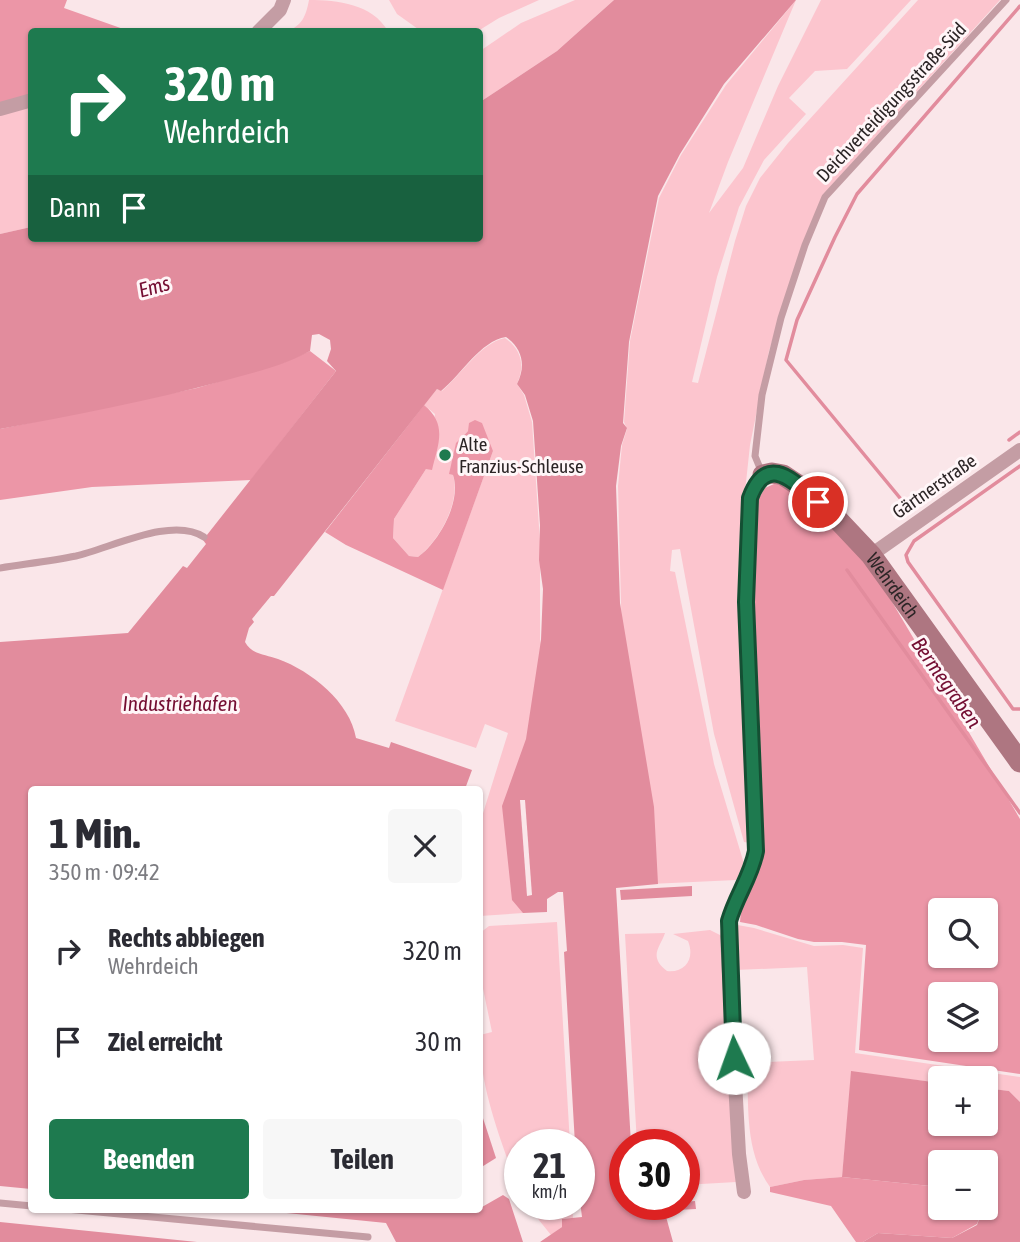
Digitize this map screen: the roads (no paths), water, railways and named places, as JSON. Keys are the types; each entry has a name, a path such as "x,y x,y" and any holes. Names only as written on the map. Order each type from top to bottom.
{"street":[{"path":"262,28 280,10 284,0"},
{"path":"0,109 28,101"},
{"name":"Gärtnerstraße","path":"872,555 1020,450"},
{"name":"Wehrdeich","path":"763,475 772,472 783,475 797,485 838,520 872,555 1020,762"},
{"path":"744,1192 739,1154 727,937 734,904 752,870 756,851 746,602 750,498 755,484 763,475"}],"lane":[{"name":"Deichverteidigungsstraße-Süd","path":"763,475 755,456 762,395 781,318 805,245 825,197 1006,0"},
{"path":"0,568 77,556 165,530 188,530 204,537"},
{"path":"0,1203 28,1206"},
{"path":"109,1213 368,1237"}],"water":[{"path":"614,0 796,0 724,84 680,154 658,196 629,342 623,423 627,428 621,446 616,486 620,603 654,807 658,884 616,888 630,1129 609,1129 609,1220 667,1220 673,1242 540,1242 562,1227 562,1220 595,1220 595,1129 574,1129 563,892 547,899 547,912 523,913 512,900 502,806 526,739 541,640 543,589 539,560 540,525 533,421 525,395 517,384 521,358 516,347 506,337 488,345 441,391 437,389 274,596 271,596 252,619 254,622 245,642 255,652 291,664 316,680 346,712 356,738 389,748 391,742 472,770 466,786 28,786 28,1189 0,1186 0,642 128,633 183,566 187,568 206,544 203,540 336,371 327,361 331,349 330,340 319,334 312,335 310,351 267,369 140,401 0,429 0,234 28,228 28,242 483,242 483,100 557,51"},
{"path":"692,886 692,896 621,900 620,890"},
{"path":"851,1071 928,1081 928,1136 998,1136 998,1090 1009,1091 1020,1102 1020,1242 863,1242 878,1233 952,1238 977,1225 979,1220 998,1220 998,1150 928,1150 928,1186 842,1177"},
{"path":"483,1118 496,1158 483,1166"},
{"path":"504,1196 504,1220 516,1220 523,1242 396,1242 386,1223 286,1213 483,1213 483,1206"},
{"path":"0,1222 197,1242 0,1242"}],"waterway":[{"path":"917,505 910,510 786,360 797,320 857,194 1020,6"},
{"path":"1009,440 1020,432"},
{"path":"1020,466 914,541 906,555 908,562 1013,709 1020,709"},
{"path":"933,494 960,474"},
{"name":"Bermegraben","path":"847,570 1020,813"}],"place":[{"name":"Alte Franzius-Schleuse","path":"445,455"}],"water label":[{"name":"Ems","path":"154,286"},
{"name":"Industriehafen","path":"180,703"}]}
